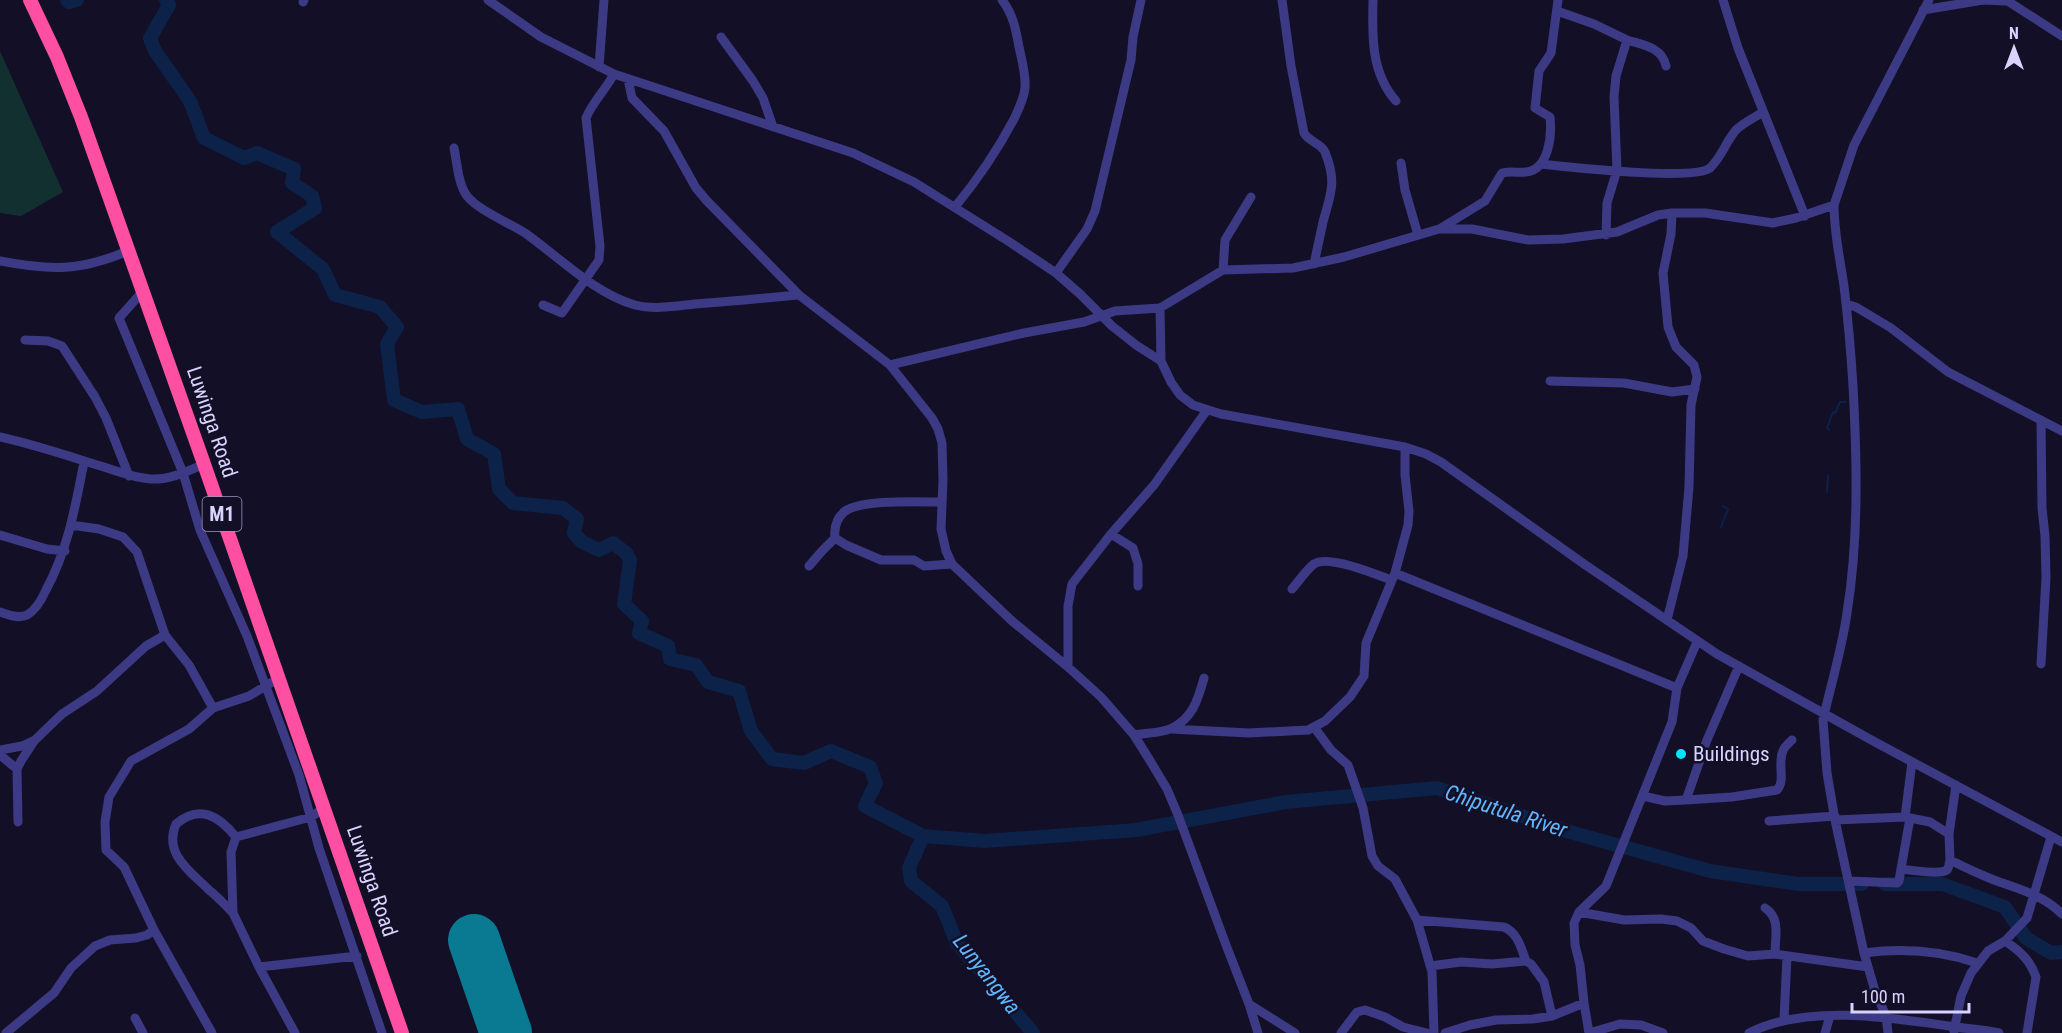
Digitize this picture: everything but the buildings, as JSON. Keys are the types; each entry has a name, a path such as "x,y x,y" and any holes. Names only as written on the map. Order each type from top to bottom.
{"highway":[{"name":"Luwinga Road","path":"30,0 57,57 81,117 402,1033"}],"street":[{"path":"489,0 541,37 614,74 825,143 879,164 955,207 1056,273 1101,317 1136,345 1161,361"},
{"path":"599,67 604,0"},
{"path":"955,207 994,156 1018,110 1025,91 1014,26 1008,8 1002,0"},
{"path":"1056,273 1087,229 1095,211 1131,60 1133,37 1141,0"},
{"path":"1282,0 1291,66 1304,134 1307,139 1324,151 1332,178 1332,195 1323,221 1314,264"},
{"path":"1373,0 1376,65 1383,84 1396,101"},
{"path":"890,365 1024,333 1084,322 1115,311 1160,308 1216,272 1223,270 1293,268 1363,252 1439,229 1485,201 1502,172 1527,172 1535,170 1541,164 1550,140 1551,121 1547,114 1535,108 1535,103 1539,72 1551,53 1558,0"},
{"path":"1723,0 1738,48 1804,216"},
{"path":"1888,1033 1886,1016 1864,953 1835,818 1824,740 1824,713 1848,612 1854,555 1856,455 1846,304 1835,237 1834,205 1854,145 1929,0"},
{"path":"1923,10 1983,0 2006,1 2062,36"},
{"path":"1557,11 1656,50 1662,55 1666,66"},
{"path":"720,37 753,81 763,98 773,127"},
{"path":"1606,235 1607,203 1617,170 1615,86 1619,61 1627,40"},
{"path":"543,305 562,313 599,260 601,253 586,118 614,74"},
{"path":"628,79 629,91 633,98 664,131 696,188 707,201 799,295 890,365 932,418 938,429 942,453 941,529 946,551 952,564 1012,621 1101,697 1134,735 1167,789 1250,1004 1258,1033"},
{"path":"1541,164 1672,174 1703,172 1710,168 1724,151 1738,128 1763,112"},
{"path":"454,148 463,189 475,203 524,232 585,279 628,302 651,306 719,303 799,295"},
{"path":"1401,164 1405,190 1418,235"},
{"path":"1223,270 1225,240 1251,197"},
{"path":"1439,229 1472,230 1528,240 1563,240 1606,235 1658,215 1672,213 1705,213 1773,223 1804,216 1834,205"},
{"path":"1667,620 1683,556 1689,487 1691,405 1696,370 1694,364 1680,352 1672,339 1665,312 1663,273 1671,234 1672,213"},
{"path":"0,261 22,265 79,267 95,264 128,251"},
{"path":"143,291 119,318 183,473 200,530 243,626 298,775 319,848 382,1033"},
{"path":"1846,304 1856,307 1891,328 1948,372 2062,431"},
{"path":"1160,308 1161,361 1180,395 1193,405 1221,414 1405,447 1426,454 1441,462 1523,522 1698,642 1912,762 2062,842"},
{"path":"25,340 48,341 62,346 106,418 129,476"},
{"path":"1550,381 1624,383 1672,392 1695,389"},
{"path":"1068,667 1068,606 1072,584 1111,534 1154,485 1207,410"},
{"path":"2041,420 2046,578 2041,664"},
{"path":"0,437 34,445 129,476 153,479 183,473 204,464"},
{"path":"1134,735 1171,729 1249,733 1299,731 1325,721 1350,697 1364,676 1366,643 1394,577 1408,525 1405,447"},
{"path":"0,612 17,617 25,616 32,611 45,592 65,551 84,462"},
{"path":"942,502 871,504 852,508 839,518 834,531 835,538 838,542 881,560 914,560 924,566 952,564"},
{"path":"71,525 99,529 123,537 137,552 165,634 189,665 213,708"},
{"path":"1111,534 1133,548 1138,564 1138,586"},
{"path":"0,535 47,549 65,551"},
{"path":"809,566 835,538"},
{"path":"1292,589 1315,564 1324,561 1348,565 1394,577 1677,688"},
{"path":"18,822 17,770 35,740 62,714 97,691 131,658 165,634"},
{"path":"1663,1033 1641,1025 1620,1024 1589,1033 1575,945 1574,923 1579,912 1605,886 1672,722 1677,688 1698,642"},
{"path":"1686,800 1707,740 1739,666"},
{"path":"212,1033 154,930 124,867 106,850 105,822 109,797 131,761 189,729 213,708 249,696 279,678"},
{"path":"1171,729 1193,711 1204,678"},
{"path":"1314,727 1331,750 1348,765 1363,808 1372,856 1378,866 1395,879 1417,920 1432,972 1434,1033"},
{"path":"0,750 22,746 35,740"},
{"path":"1643,796 1665,801 1732,797 1776,790 1781,784 1783,750 1792,740"},
{"path":"0,755 17,770"},
{"path":"1850,884 1897,883 1899,881 1908,818 1912,762"},
{"path":"1901,870 1929,872 1947,870 1950,860 1949,834 1956,786"},
{"path":"236,837 311,817 324,808"},
{"path":"236,837 224,822 216,817 195,814 176,824 172,840 175,851 186,870 233,913 259,968 295,1033"},
{"path":"1769,821 1908,818 1930,822 1949,834"},
{"path":"233,913 231,852 236,837"},
{"path":"1954,1030 1965,983 1977,963 1988,951 2005,941 2027,918 2051,837"},
{"path":"1950,860 2046,900 2062,914"},
{"path":"1765,908 1773,913 1776,920 1775,954"},
{"path":"1579,912 1624,920 1677,921 1691,928 1703,941 1724,950 1748,956 1775,954 1868,968"},
{"path":"1417,920 1504,927 1518,939 1526,961"},
{"path":"6,1033 54,993 71,968 95,946 110,940 136,938 154,930"},
{"path":"2005,941 2020,951 2036,977 2027,1033"},
{"path":"1864,953 1891,949 1940,952 1977,963"},
{"path":"259,968 357,956"},
{"path":"1784,1020 1787,956"},
{"path":"1430,966 1526,961 1531,964 1544,982 1552,1016"},
{"path":"1445,1033 1496,1020 1552,1016 1584,1003"},
{"path":"1250,1004 1294,1033"},
{"path":"1341,1033 1357,1012 1365,1010 1385,1017 1403,1028 1427,1033"},
{"path":"1825,1033 1830,1016"},
{"path":"1749,1033 1767,1024 1784,1020 1830,1016 1886,1016 1954,1030 1999,1033"},
{"path":"135,1018 143,1033"}],"green space":[{"path":"0,51 63,192 21,216 0,213"}],"waterway":[{"name":"Lunyangwa","path":"67,0 69,2 77,0"},
{"name":"Lunyangwa","path":"166,0 169,5 150,38 155,51 190,101 204,138 244,158 257,153 294,169 292,183 312,196 315,208 277,232 323,269 335,295 380,307 397,327 387,344 394,400 422,412 458,409 467,439 494,454 499,489 513,503 563,508 577,519 574,533 582,542 599,550 613,543 626,553 630,560 624,604 642,621 639,633 668,646 670,659 696,665 708,682 739,691 751,731 772,759 804,763 831,751 870,767 876,783 865,806 923,836 909,868 911,881 942,906 957,943 1033,1033"},
{"path":"1829,430 1827,428 1833,412 1835,413 1840,402 1846,402"},
{"path":"1827,492 1828,475"},
{"path":"1721,527 1728,509 1723,506"},
{"name":"Chiputula River","path":"923,836 985,841 1136,830 1286,802 1437,788 1570,832 1710,871 1798,884 1862,884"},
{"name":"Chiputula River","path":"1885,884 1942,884 2005,907 2026,938 2051,953 2062,952"}],"runway":[{"path":"474,940 506,1033"}],"place":[{"name":"Buildings","path":"1681,754"}]}
